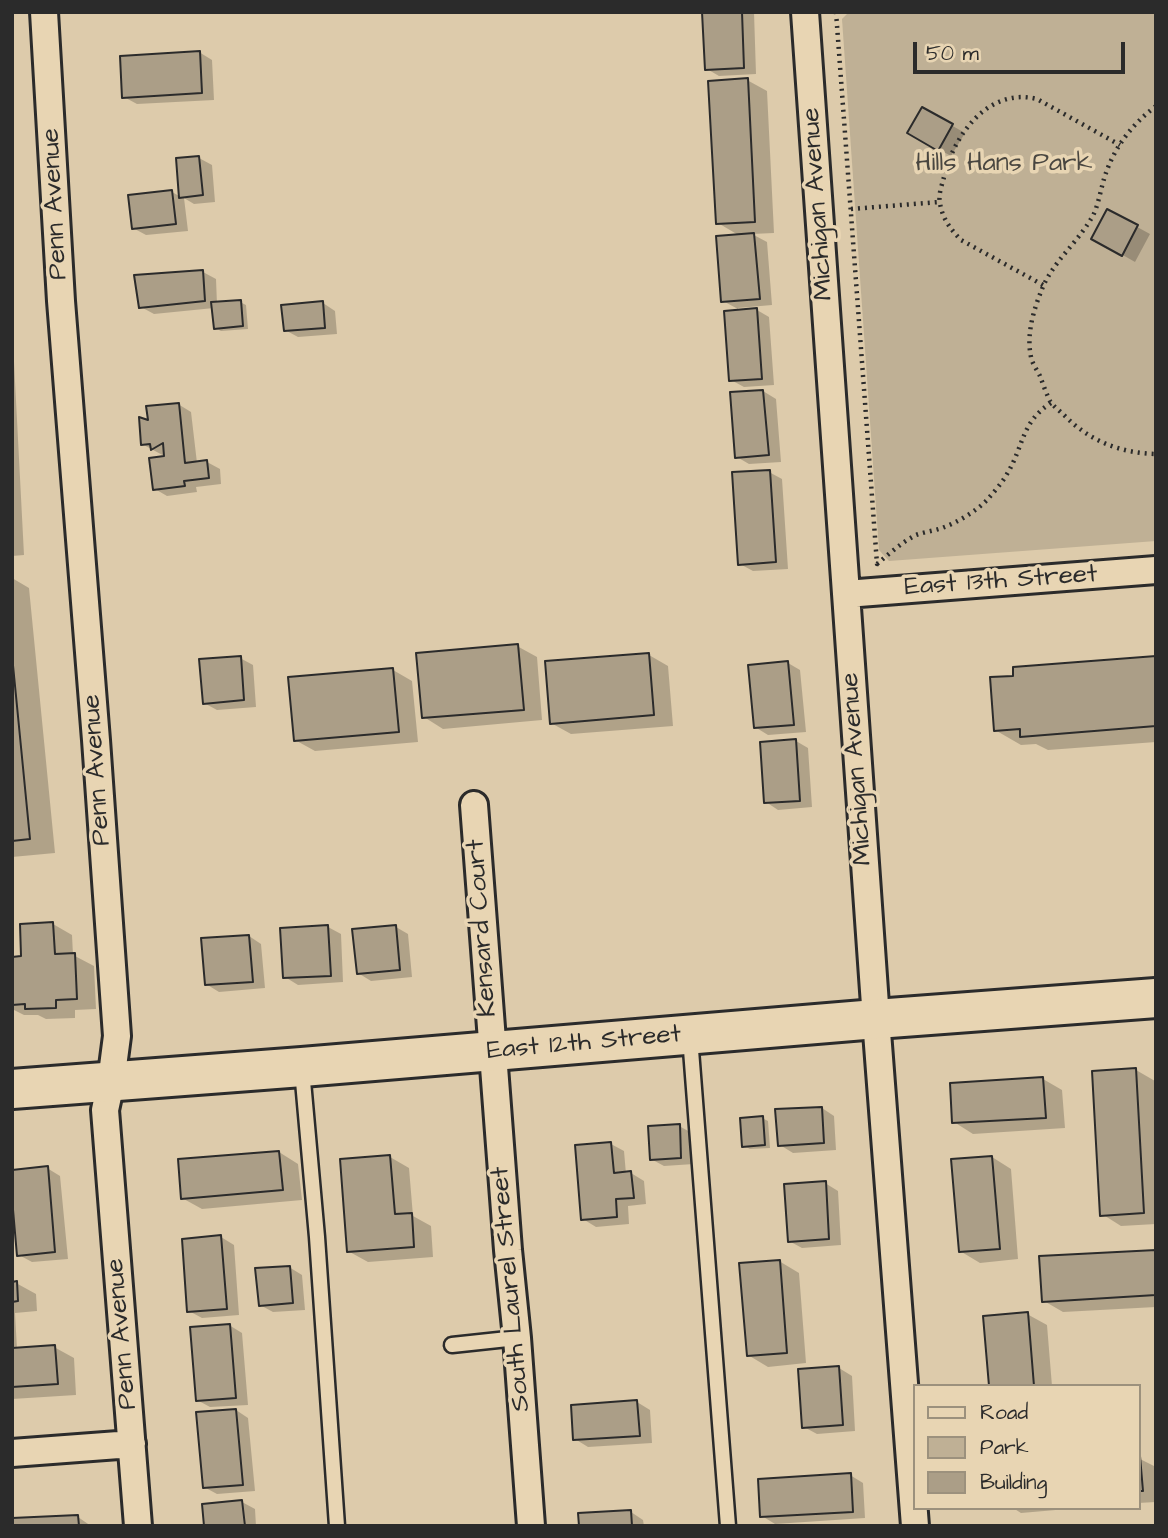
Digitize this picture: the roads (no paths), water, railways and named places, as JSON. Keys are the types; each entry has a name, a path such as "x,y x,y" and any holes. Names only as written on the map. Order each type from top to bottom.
{"street":[{"name":"Penn Avenue","path":"44,12 61,301 117,1036 105,1110 138,1526"},
{"name":"Michigan Avenue","path":"805,12 912,1487"},
{"name":"East 13th Street","path":"846,594 1156,570"},
{"name":"Kensard Court","path":"474,805 492,1052"},
{"name":"East 12th Street","path":"12,1089 1156,998"},
{"name":"South Laurel Street","path":"492,1052 531,1526"},
{"path":"12,1453 132,1444"}],"lane":[{"path":"690,1035 728,1526"},
{"path":"302,1067 337,1526"},
{"path":"452,1345 517,1338"}],"park label":[{"name":"Hills Hans Park","path":"1004,165"}]}
